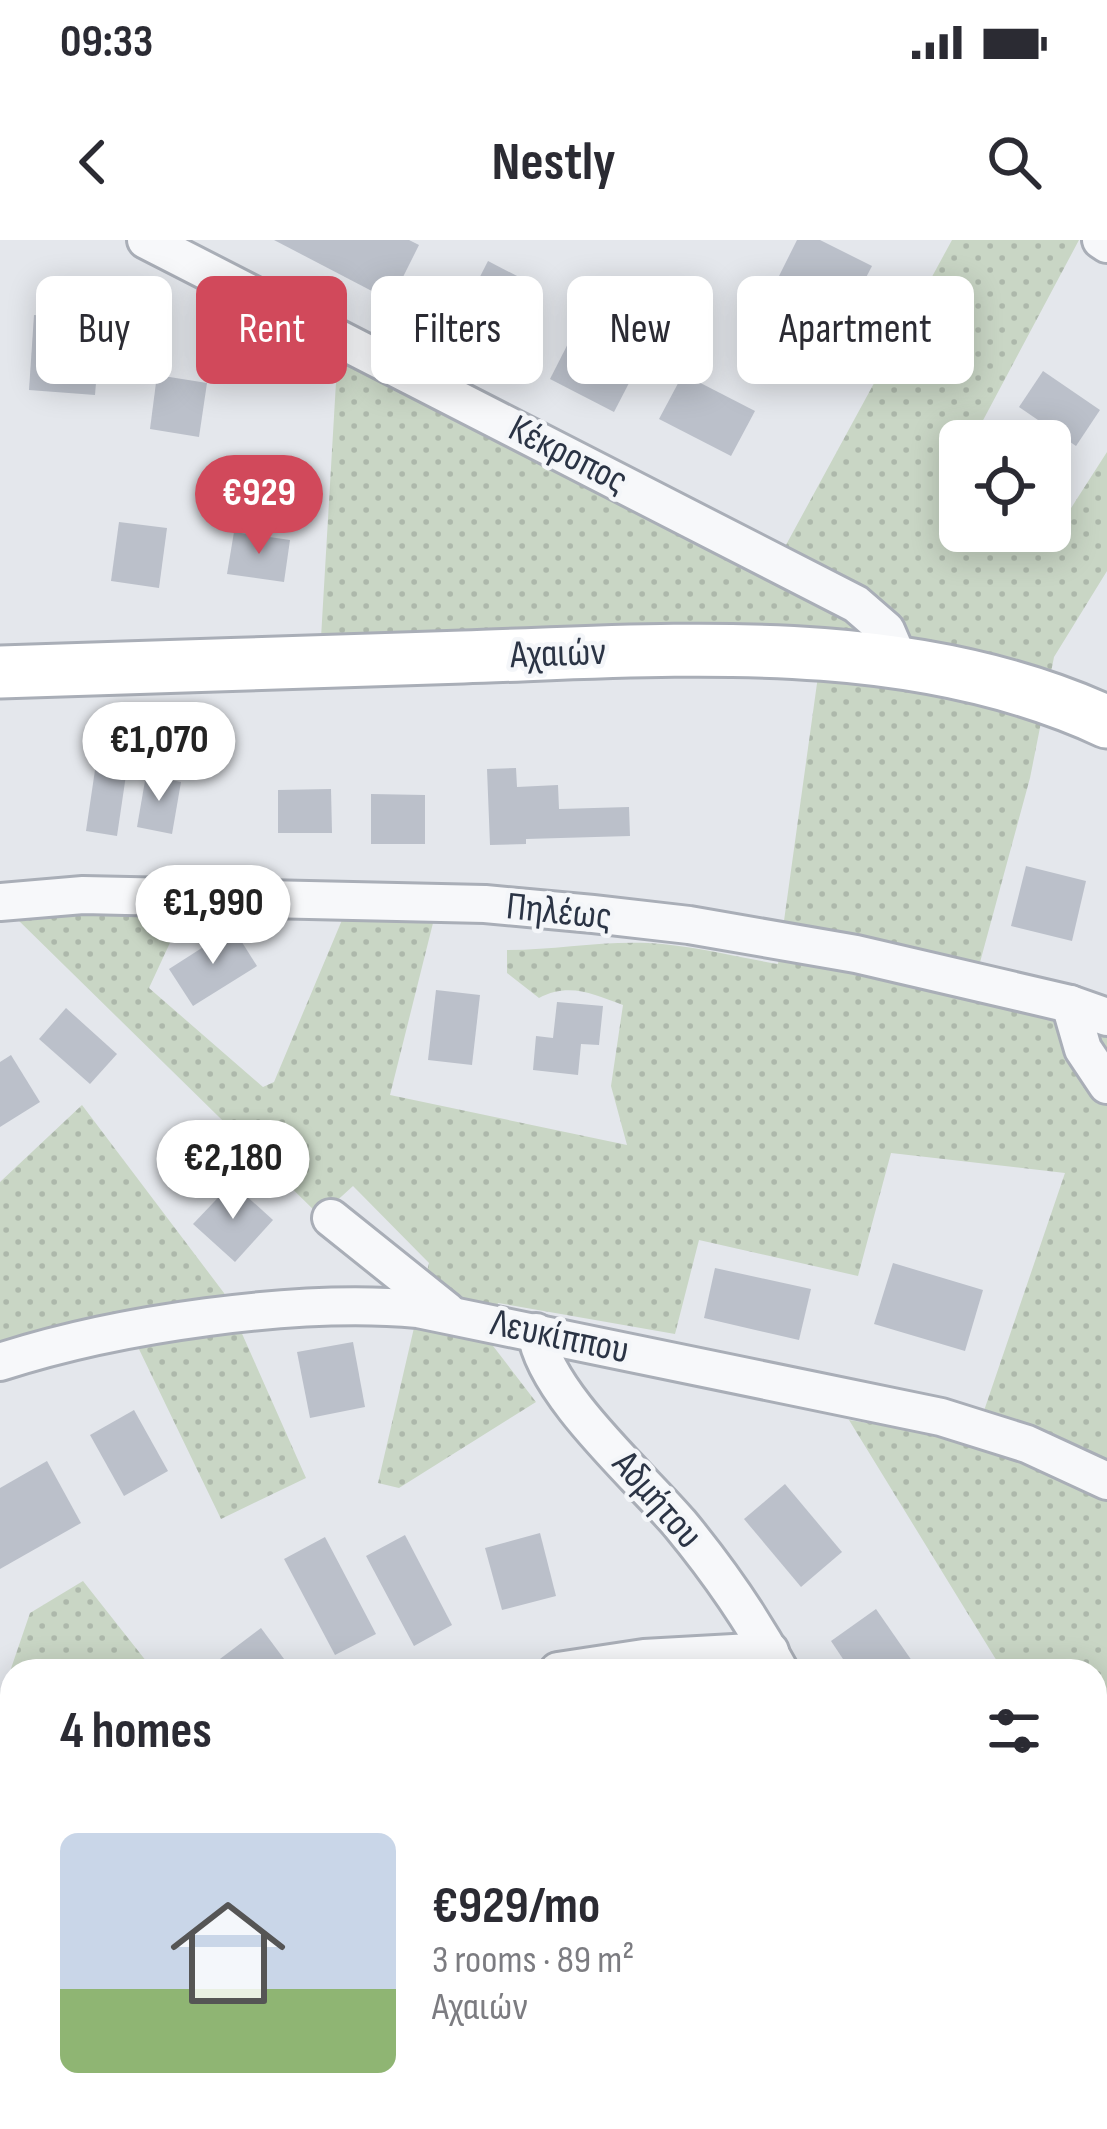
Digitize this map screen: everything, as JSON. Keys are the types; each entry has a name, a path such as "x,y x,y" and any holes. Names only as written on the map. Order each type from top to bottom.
{"main road":[{"name":"Αχαιών","path":"0,673 644,651 777,654 901,664 1010,686 1107,722"}],"street":[{"name":"Κέκροπος","path":"156,242 856,604 886,629 901,664"},
{"name":"Πηλέως","path":"0,902 107,896 484,904 572,912 688,925 856,954 1070,1004 1107,1017"},
{"path":"1070,1004 1083,1049 1107,1085"},
{"path":"331,1218 450,1313"},
{"name":"Λευκίππου","path":"0,1362 215,1317 363,1306 450,1313 941,1417 1012,1438 1107,1481"},
{"name":"Αδμήτου","path":"536,1332 540,1353 559,1387 695,1543 774,1659"},
{"path":"637,1659 688,1659"}],"green space":[{"path":"952,240 1079,240 983,420 939,420 939,552 1071,552 1071,508 1107,452 1107,571 1054,657 1030,778 979,966 877,950 875,978 985,1000 1107,1038 1107,1659 996,1659 849,1420 974,1440 1065,1173 891,1153 858,1276 699,1240 675,1334 498,1303 490,1342 536,1402 399,1488 378,1483 429,1263 353,1186 320,1216 16,918 97,910 181,919 149,988 263,1087 274,1082 342,920 433,923 390,1095 627,1145 611,1086 623,1005 571,990 539,998 507,973 507,950 648,943 778,964 824,633 707,624 321,638 336,384 347,384 347,353 371,366 371,384 405,384 768,578 874,384 974,384 974,276 932,276"},
{"path":"82,1105 224,1293 306,1478 221,1519 122,1314 60,1324 0,1343 0,1182"},
{"path":"83,1581 145,1659 14,1659 30,1613"}],"building":[{"path":"274,240 409,240 419,245 404,276 371,276 371,291"},
{"path":"797,240 820,240 872,266 867,276 779,276"},
{"path":"488,261 517,276 480,276"},
{"path":"36,315 36,384 96,384 95,395 29,390"},
{"path":"567,346 567,384 628,384 614,412 550,379"},
{"path":"1043,371 1100,410 1076,446 1071,443 1071,420 1038,420 1019,407"},
{"path":"172,377 207,384 199,437 150,429 156,384 172,384"},
{"path":"678,384 702,384 755,411 731,456 659,419"},
{"path":"119,522 167,528 159,588 111,581"},
{"path":"234,532 290,540 284,582 227,574"},
{"path":"516,768 517,787 558,785 559,809 629,807 630,836 526,839 526,844 490,845 487,769"},
{"path":"95,770 126,775 117,836 86,831"},
{"path":"146,775 181,782 172,834 137,827"},
{"path":"331,789 332,833 278,833 278,790"},
{"path":"371,794 425,795 425,844 371,844"},
{"path":"1026,866 1086,881 1072,941 1011,926"},
{"path":"233,928 257,966 193,1006 169,969"},
{"path":"436,990 480,995 472,1065 428,1060"},
{"path":"557,1002 603,1006 599,1045 581,1044 578,1075 533,1070 536,1036 553,1038"},
{"path":"66,1008 117,1054 90,1084 39,1039"},
{"path":"11,1055 40,1102 0,1127 0,1062"},
{"path":"232,1183 273,1220 235,1262 193,1224"},
{"path":"893,1263 983,1290 965,1351 874,1324"},
{"path":"715,1268 811,1289 799,1340 704,1318"},
{"path":"353,1342 365,1407 310,1418 297,1352"},
{"path":"134,1410 168,1471 124,1496 90,1435"},
{"path":"47,1461 81,1523 0,1569 0,1488"},
{"path":"785,1484 842,1552 801,1587 744,1519"},
{"path":"540,1533 556,1596 502,1610 485,1548"},
{"path":"405,1535 452,1625 414,1646 366,1556"},
{"path":"325,1537 376,1634 335,1655 284,1559"},
{"path":"876,1609 911,1659 843,1659 831,1641"},
{"path":"261,1628 284,1659 220,1659"}]}
